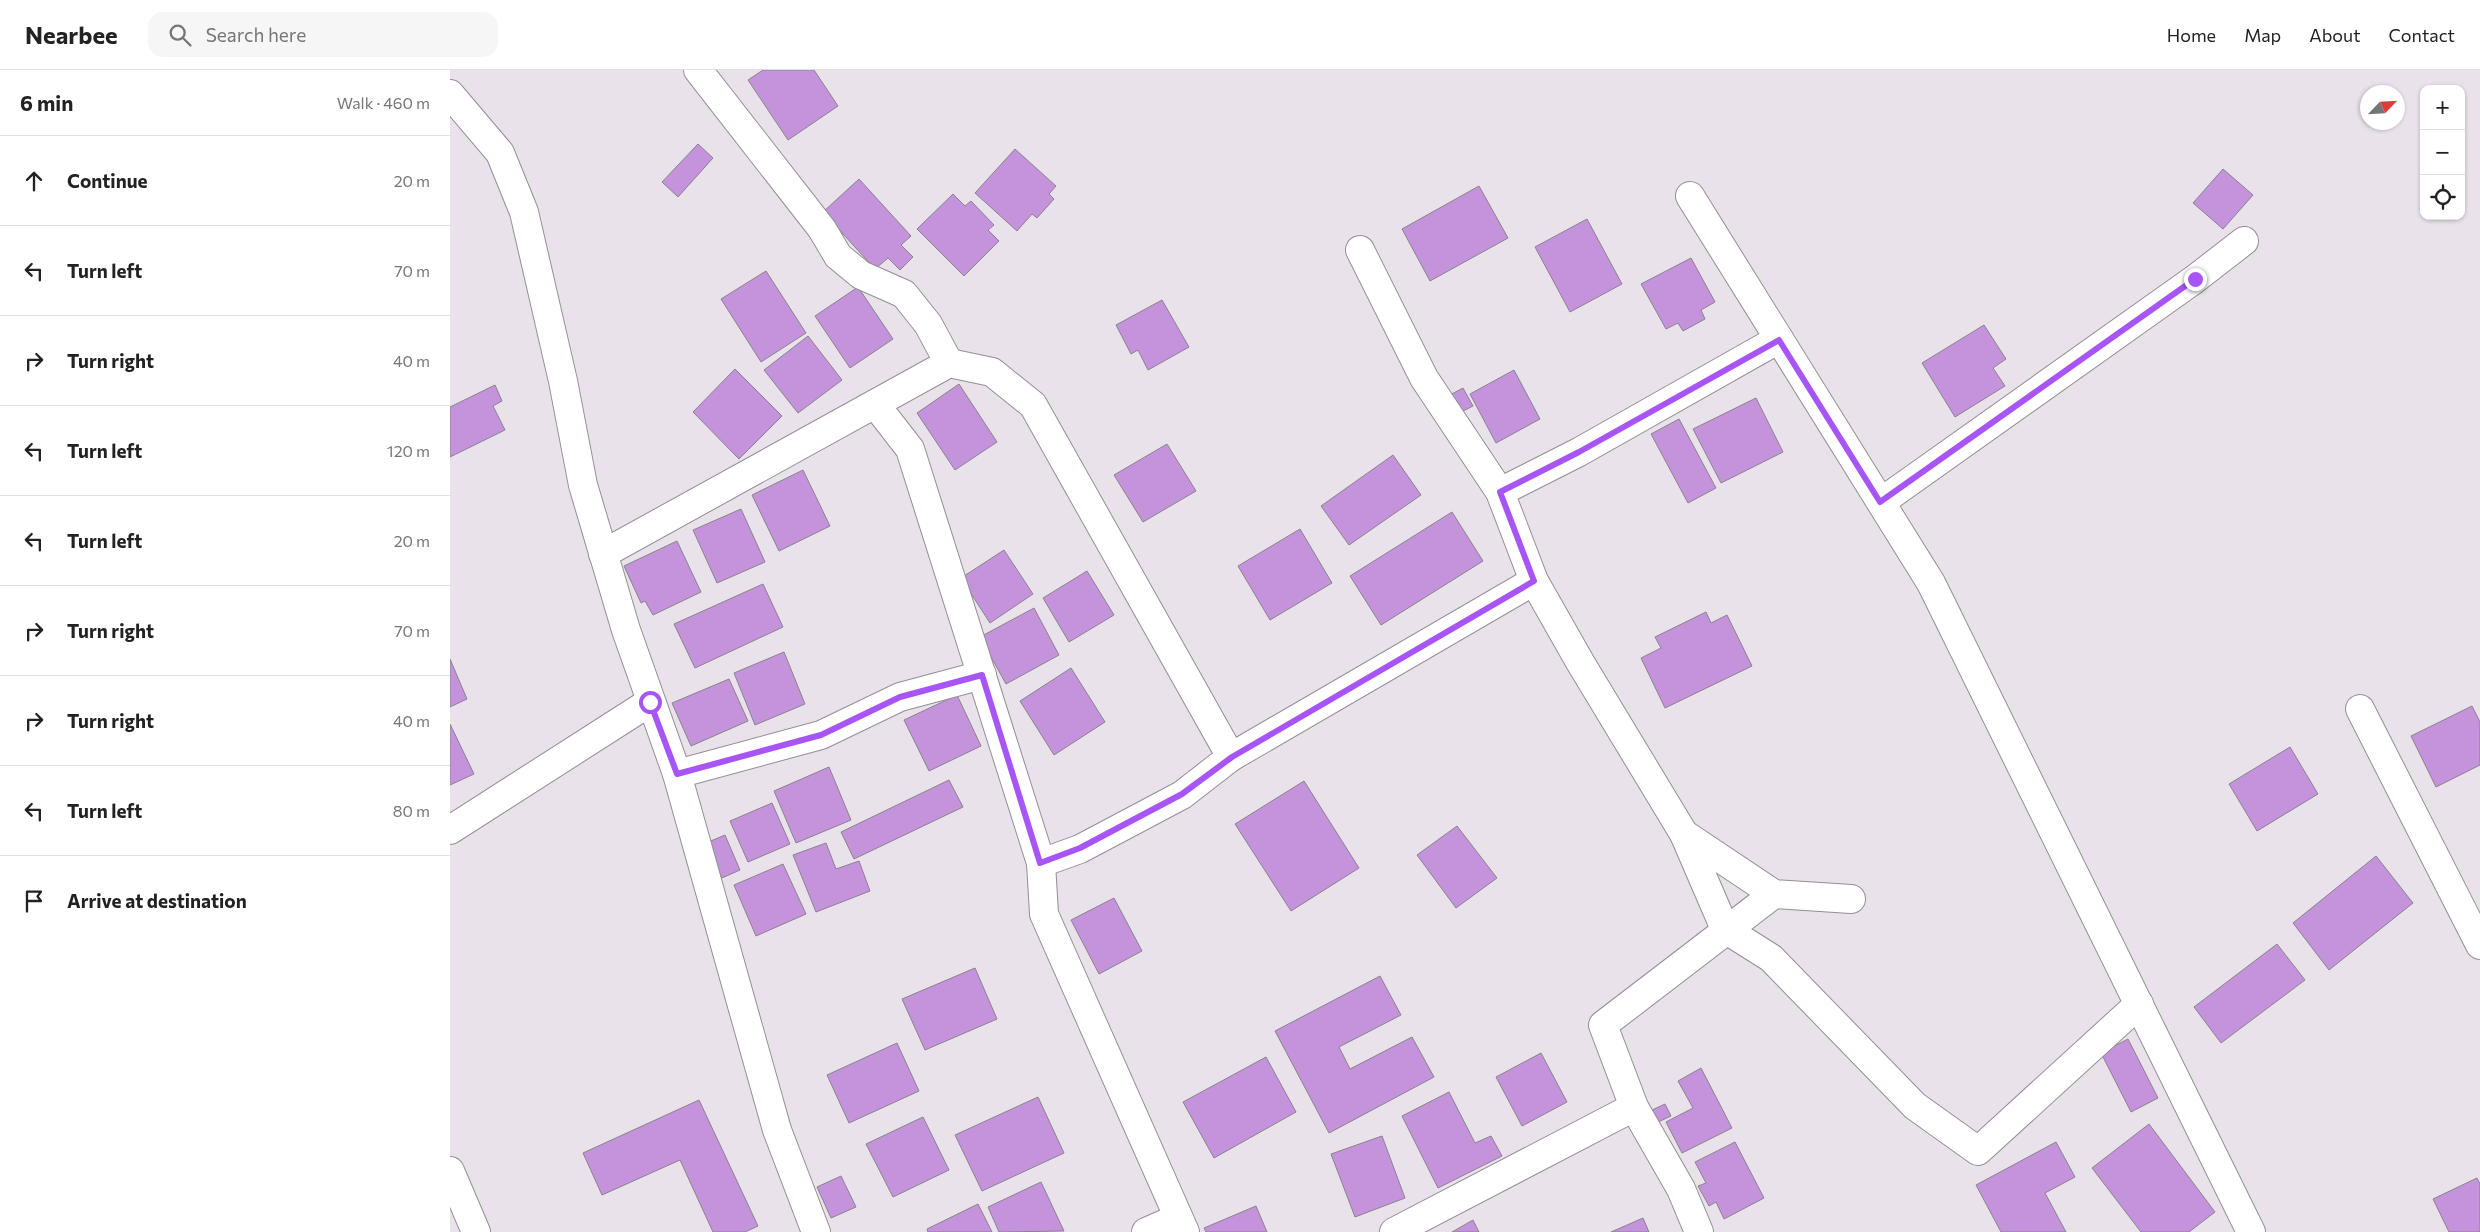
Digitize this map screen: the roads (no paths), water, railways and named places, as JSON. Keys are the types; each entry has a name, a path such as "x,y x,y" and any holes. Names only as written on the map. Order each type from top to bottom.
{"street":[{"path":"698,70 822,229 838,256 861,275 904,294 928,324 949,364"},
{"path":"450,94 500,153 524,212 564,381 583,485 650,702 677,774 777,1130 816,1232"},
{"path":"1690,196 1931,584 2251,1232"},
{"path":"1880,502 2187,285 2244,241"},
{"path":"1360,250 1424,378 1500,492 1534,581 1580,662 1684,834 1725,929 1771,958 1915,1106 1978,1152 2139,1004"},
{"path":"1500,492 1579,452 1779,340"},
{"path":"603,554 949,364 992,372 1033,405 1232,757"},
{"path":"875,404 910,450 1040,863 1044,914 1181,1225 1146,1232"},
{"path":"1040,863 1080,848 1182,794 1232,757 1534,581"},
{"path":"677,774 821,735 900,697 982,675"},
{"path":"450,830 650,702"},
{"path":"2360,708 2480,946"},
{"path":"1684,834 1774,894 1851,899"},
{"path":"1699,1232 1681,1189 1634,1107 1603,1025 1725,929 1774,894"},
{"path":"1394,1232 1634,1107"},
{"path":"452,1182 476,1232"}]}
